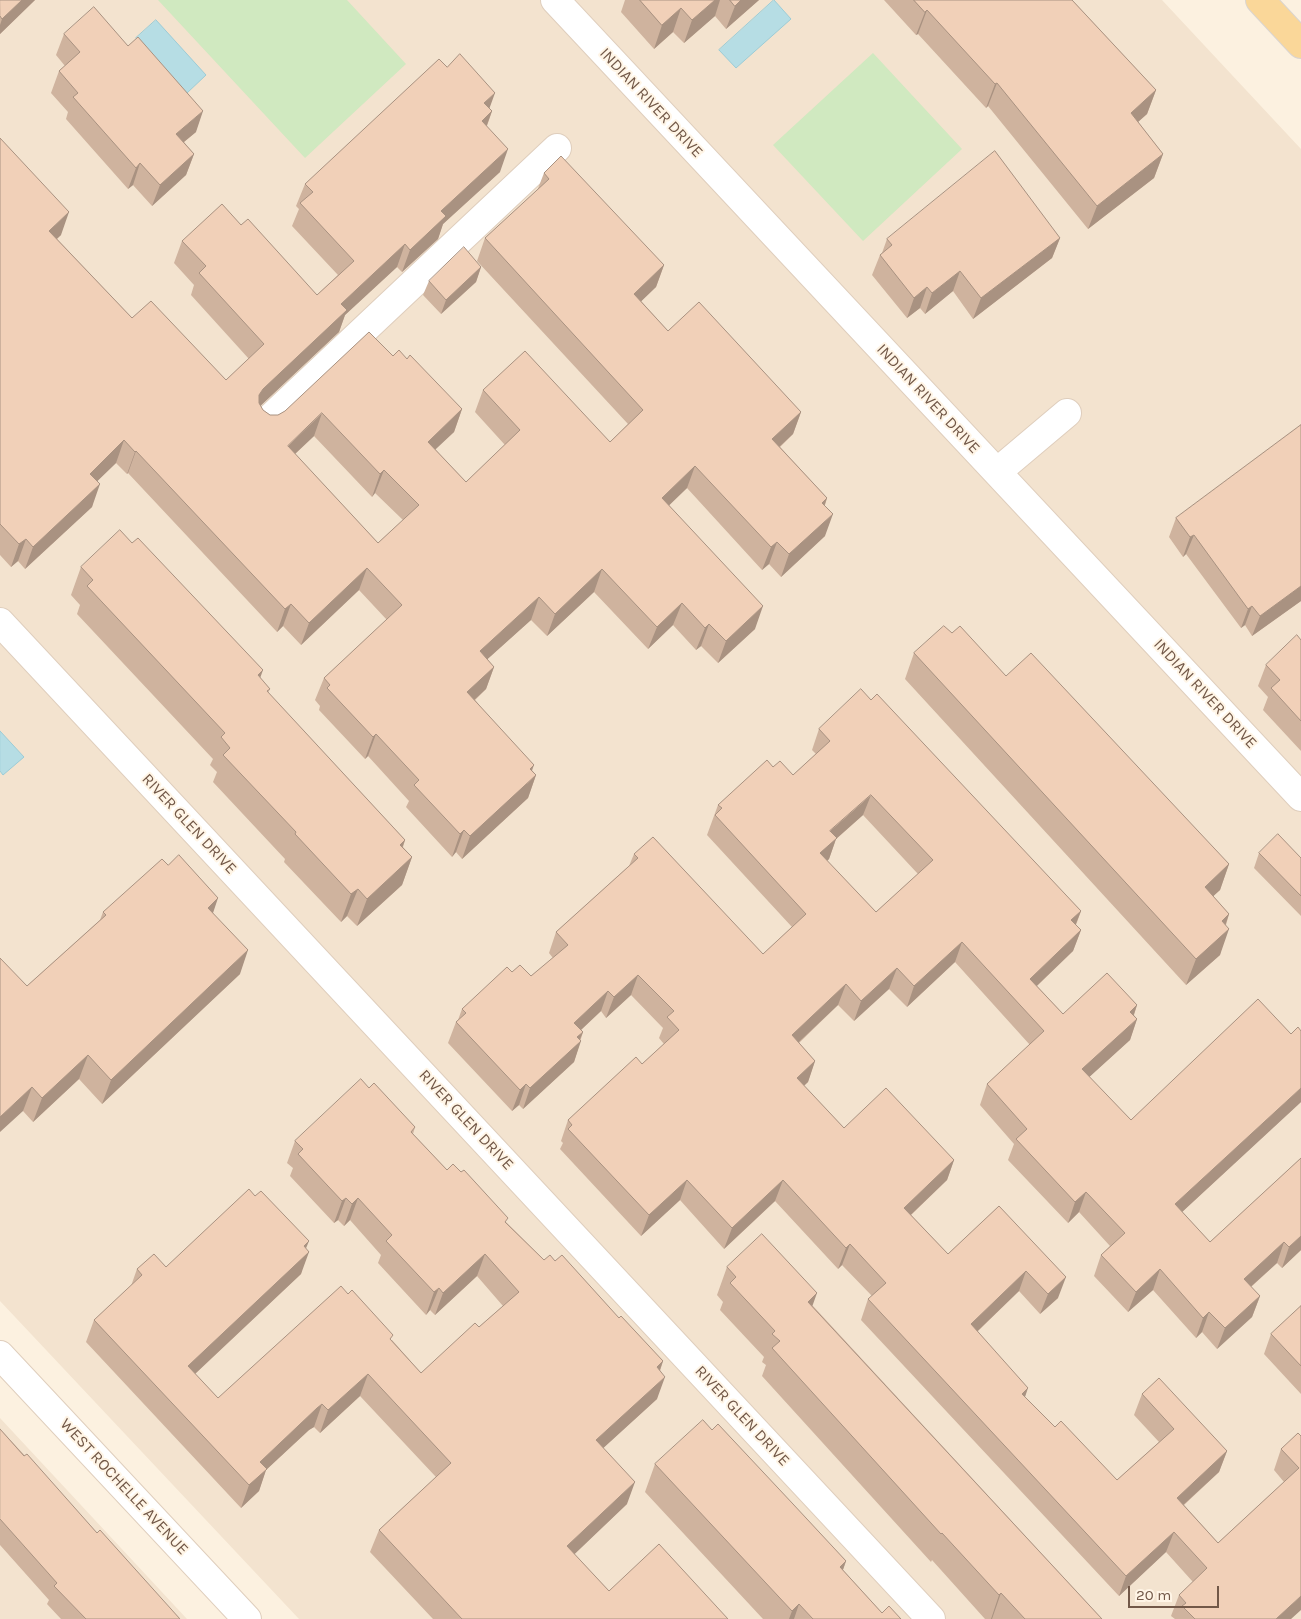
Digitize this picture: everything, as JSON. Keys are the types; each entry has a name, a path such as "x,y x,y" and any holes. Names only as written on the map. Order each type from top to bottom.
{"main road":[{"path":"1260,0 1301,44"}],"street":[{"name":"INDIAN RIVER DRIVE","path":"555,0 1301,797"},
{"path":"266,422 558,148"},
{"path":"997,472 1067,413"},
{"name":"RIVER GLEN DRIVE","path":"0,622 931,1619"},
{"name":"WEST ROCHELLE AVENUE","path":"0,1355 247,1619"}],"shaded area":[{"path":"0,0 1162,0 1301,149 1301,1619 299,1619 0,1301"},
{"path":"0,1418 187,1619 0,1619"}],"green space":[{"path":"158,0 347,0 406,64 305,158"},
{"path":"873,53 962,149 863,241 773,145"}],"water":[{"path":"774,0 791,19 736,68 719,50"},
{"path":"156,20 206,75 187,93 136,38"},
{"path":"0,731 24,757 3,775 0,771"}],"building":[{"path":"0,0 22,0 2,19 0,16"},
{"path":"640,0 715,0 692,20 681,8 662,25"},
{"path":"730,0 741,0 735,6"},
{"path":"914,0 1072,0 1156,90 1131,113 1163,154 1097,206 997,83 995,84 927,10 925,12"},
{"path":"94,7 128,46 138,37 203,111 176,134 194,154 160,185 140,163 136,168 73,97 78,93 59,71 80,52 64,34"},
{"path":"460,54 495,93 484,103 492,111 482,121 508,149 441,211 446,216 410,250 405,244 341,304 347,310 263,389 259,395 259,403 263,410 270,415 278,415 285,411 369,332 393,356 399,350 407,359 410,355 462,409 428,442 466,482 520,430 483,390 525,351 610,442 643,410 485,238 549,179 544,173 561,156 664,265 634,294 668,331 699,302 801,412 772,439 827,498 822,503 833,514 789,554 777,542 771,547 695,466 662,498 763,606 726,641 709,624 705,628 682,603 657,627 602,569 555,614 539,597 480,651 494,667 467,692 534,765 530,769 536,775 470,836 464,830 460,834 414,785 419,780 376,734 373,737 327,688 330,685 324,678 402,605 367,568 309,623 291,604 285,609 124,440 90,474 100,484 33,547 26,539 19,544 0,524 0,138 69,212 49,231 132,318 151,301 226,380 264,344 199,273 206,266 182,241 222,204 241,225 248,219 317,295 354,261 300,203 313,192 305,184 439,59 447,67","holes":["322,413 380,474 384,470 419,505 378,543 288,446"]},
{"path":"995,151 1060,238 981,298 960,271 932,293 927,287 914,298 880,255 892,245 887,239"},
{"path":"464,247 481,267 446,300 429,281"},
{"path":"1301,425 1301,586 1260,616 1252,606 1248,609 1194,535 1190,537 1176,518"},
{"path":"120,530 132,543 138,538 263,670 258,675 270,689 267,691 405,840 400,845 412,857 367,899 358,889 351,894 295,834 296,832 223,755 230,748 221,737 225,733 87,586 93,580 81,567"},
{"path":"944,626 952,633 960,626 1006,676 1031,653 1229,864 1205,887 1229,914 1222,921 1229,929 1196,959 914,653"},
{"path":"1297,635 1301,640 1301,721 1271,688 1280,680 1266,665"},
{"path":"861,689 871,700 877,694 1081,911 1071,920 1081,930 1030,979 1063,1014 1107,973 1137,1005 1130,1012 1137,1019 1082,1069 1131,1120 1258,999 1291,1034 1298,1027 1301,1031 1301,1088 1175,1204 1210,1242 1301,1158 1301,1236 1289,1247 1284,1242 1244,1279 1260,1296 1225,1328 1209,1312 1203,1318 1160,1269 1136,1292 1101,1255 1125,1233 1086,1192 1075,1202 1016,1139 1027,1129 987,1084 1044,1031 962,942 914,986 897,968 861,1001 846,984 792,1035 815,1061 797,1078 844,1128 886,1088 954,1160 904,1208 948,1254 999,1206 1066,1277 1048,1294 1026,1271 971,1324 1028,1388 1022,1394 1055,1427 1061,1421 1117,1480 1174,1429 1142,1394 1159,1378 1227,1451 1177,1498 1218,1543 1299,1468 1281,1449 1298,1433 1301,1436 1301,1596 1276,1619 1195,1619 1182,1606 1186,1603 1179,1595 1207,1568 1174,1532 1126,1576 868,1299 886,1283 850,1244 846,1248 783,1180 732,1228 687,1180 649,1215 568,1129 572,1125 568,1120 636,1057 642,1064 679,1030 667,1017 674,1011 638,975 614,997 608,991 574,1023 583,1032 577,1037 581,1041 530,1088 526,1084 520,1090 456,1022 466,1013 462,1009 507,967 512,972 520,965 531,976 568,945 556,932 638,858 634,854 653,837 763,954 806,914 715,815 722,808 718,805 767,760 773,767 780,761 793,775 830,741 819,729","holes":["871,795 933,860 876,912 820,853 837,838 830,831"]},
{"path":"1278,834 1301,858 1301,896 1259,853"},
{"path":"179,855 218,898 208,908 248,950 111,1080 88,1055 42,1098 32,1087 0,1117 0,958 27,986 106,915 103,912 162,859 168,865"},
{"path":"361,1079 369,1088 374,1083 415,1127 411,1132 447,1170 453,1164 461,1172 464,1170 508,1218 505,1222 544,1260 550,1255 555,1261 562,1255 619,1318 621,1316 663,1361 657,1367 665,1377 596,1440 635,1482 567,1546 609,1591 659,1544 728,1619 462,1619 379,1530 451,1463 368,1374 328,1410 322,1404 317,1408 260,1462 267,1469 249,1485 94,1320 142,1275 137,1269 154,1254 166,1267 249,1189 255,1196 261,1191 309,1241 304,1246 309,1252 188,1366 218,1398 341,1286 348,1294 352,1290 393,1335 390,1339 421,1373 475,1323 479,1327 519,1292 485,1254 443,1293 439,1288 434,1292 386,1241 392,1235 358,1198 352,1204 346,1198 342,1201 298,1154 303,1149 295,1141"},
{"path":"762,1234 817,1293 808,1302 1102,1619 1025,1619 1001,1593 999,1595 941,1534 772,1348 780,1341 772,1334 775,1331 730,1283 736,1277 727,1267"},
{"path":"1301,1306 1301,1366 1271,1334"},
{"path":"703,1420 712,1430 718,1424 846,1561 840,1567 882,1613 889,1606 901,1619 813,1619 799,1604 792,1611 655,1464"},
{"path":"0,1429 24,1456 27,1454 97,1533 100,1530 180,1619 86,1619 54,1586 57,1583 0,1519"}]}
